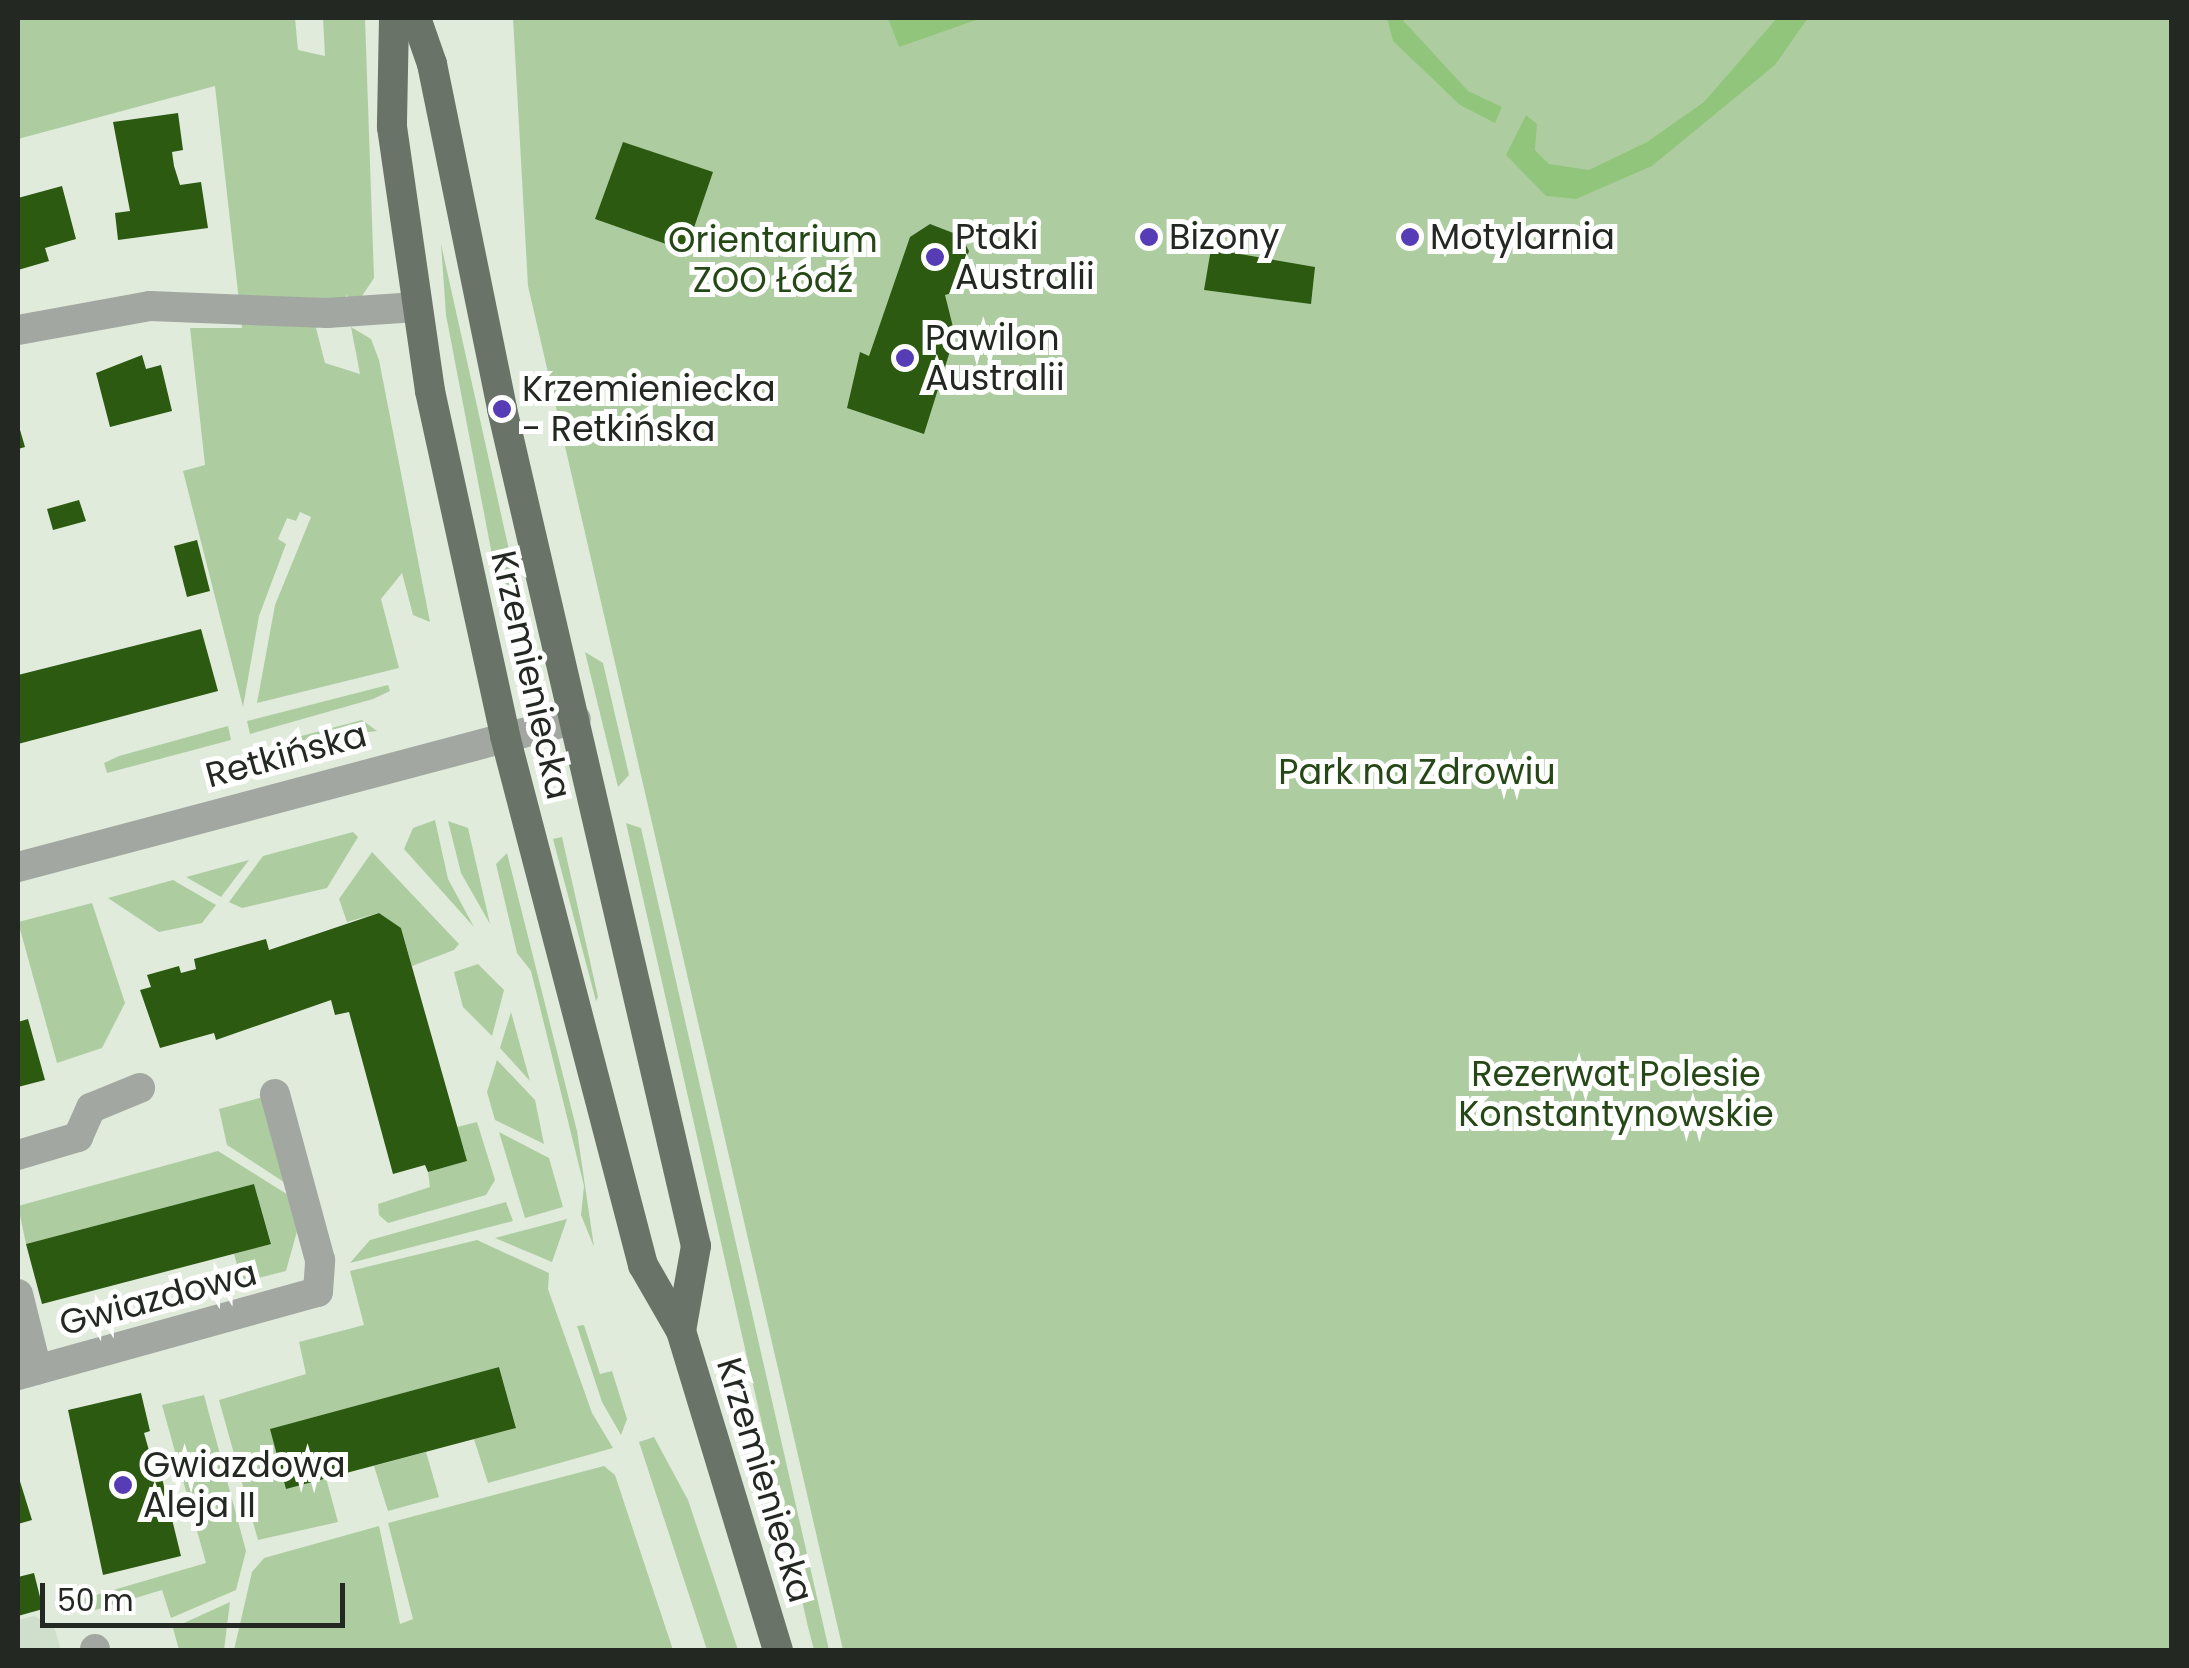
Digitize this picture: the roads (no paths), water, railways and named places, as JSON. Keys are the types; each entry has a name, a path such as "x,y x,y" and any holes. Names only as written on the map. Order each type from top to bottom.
{"main road":[{"name":"Krzemieniecka","path":"394,18 392,127 417,307 504,736 633,1230 644,1265 681,1331 778,1650"},
{"name":"Krzemieniecka","path":"416,18 432,64 469,257 696,1246 681,1331"}],"street":[{"path":"18,330 113,309 417,307"},
{"name":"Retkińska","path":"18,866 576,719"},
{"path":"18,1154 78,1136 91,1108 140,1088"},
{"name":"Gwiazdowa","path":"27,1372 318,1292 320,1260 274,1094"},
{"path":"18,1294 27,1372"}],"place":[{"name":"Bizony","path":"1149,237"},
{"name":"Motylarnia","path":"1410,237"},
{"name":"Ptaki Australii","path":"935,257"},
{"name":"Pawilon Australii","path":"905,358"},
{"name":"Krzemieniecka - Retkińska","path":"502,409"},
{"name":"Gwiazdowa Aleja II","path":"123,1485"}],"park label":[{"name":"Orientarium ZOO Łódź","path":"773,260"},
{"name":"Park na Zdrowiu","path":"1417,772"},
{"name":"Rezerwat Polesie Konstantynowskie","path":"1616,1094"}]}
